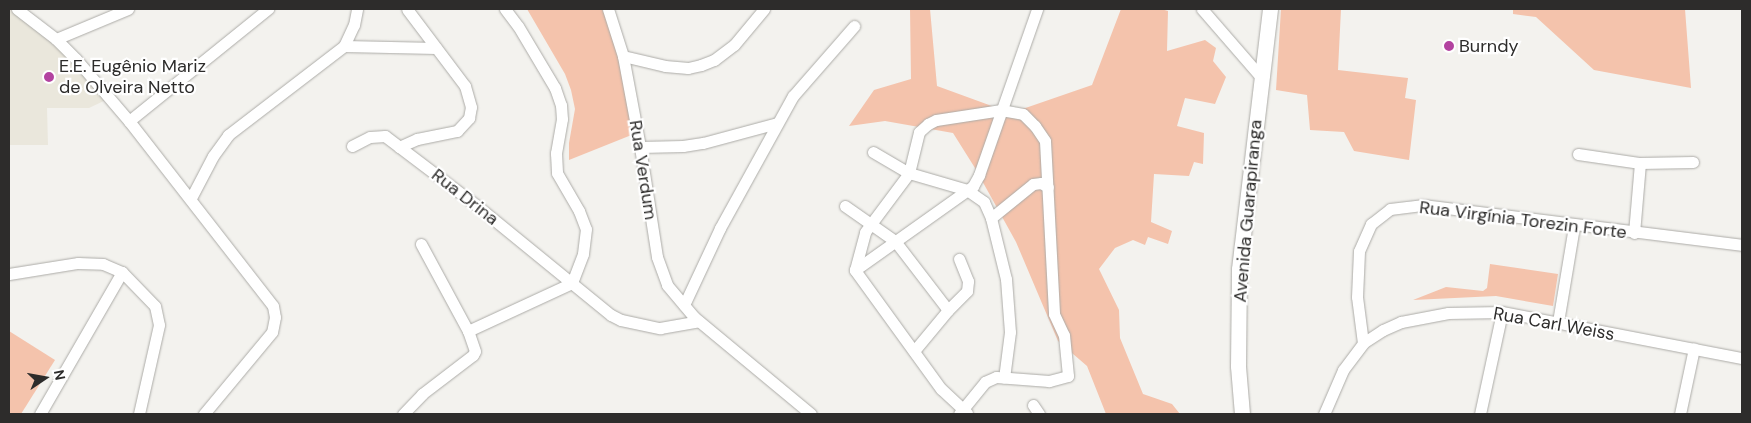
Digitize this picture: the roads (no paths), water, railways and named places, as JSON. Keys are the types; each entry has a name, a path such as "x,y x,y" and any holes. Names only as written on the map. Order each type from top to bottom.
{"main road":[{"name":"Avenida Guarapiranga","path":"1242,414 1238,366 1239,269 1270,9"}],"street":[{"path":"17,9 76,58 190,198 267,295 273,306 276,317 272,332 204,414"},
{"path":"56,40 128,9"},
{"path":"129,122 268,9"},
{"path":"190,198 213,156 228,135 344,46 354,25 356,9"},
{"path":"399,147 417,139 457,131 470,118 472,107 465,86 407,9"},
{"path":"468,331 572,283 583,254 586,230 579,211 557,173 555,162 562,119 561,105 546,72 518,26 505,9"},
{"name":"Rua Verdum","path":"608,9 623,56 640,147 657,257 667,285 698,321 811,414"},
{"path":"623,56 665,66 688,68 702,65 714,60 734,45 764,9"},
{"path":"855,270 967,190 979,176 1037,9"},
{"path":"1202,9 1261,77"},
{"path":"684,305 720,228 777,122 793,96 854,26"},
{"path":"344,46 436,48"},
{"path":"1001,110 1023,114 1045,141 1054,314 1064,335 1068,376 1049,381 996,377 985,382 964,412 941,389 855,270 865,232 870,223 909,173 919,132 936,120 1001,110"},
{"path":"640,147 683,146 703,143 777,122"},
{"name":"Rua Drina","path":"352,146 370,137 380,135 399,147 476,205 611,315 631,324 660,328 698,321"},
{"path":"873,152 909,173 967,190 984,202 991,218 1006,287 1010,332 1004,378"},
{"path":"1578,154 1640,163 1693,162"},
{"path":"1634,233 1640,163"},
{"path":"991,218 1033,184 1040,183 1048,187"},
{"path":"845,206 896,241 948,310"},
{"name":"Rua Virgínia Torezin Forte","path":"1364,343 1357,297 1359,251 1371,224 1390,209 1422,206 1742,245"},
{"path":"1558,322 1574,226"},
{"path":"403,414 422,394 474,355 474,347 468,331 421,244"},
{"path":"914,351 948,310 967,291 968,281 959,258"},
{"path":"9,274 91,262 103,264 122,272 155,306 159,325 139,414"},
{"path":"40,414 122,272"},
{"path":"1480,414 1502,312"},
{"name":"Rua Carl Weiss","path":"1324,414 1343,370 1364,343 1383,330 1420,317 1448,313 1502,312 1742,358"},
{"path":"1680,414 1694,348"}],"place":[{"name":"Burndy","path":"1449,46"},
{"name":"E.E. Eugênio Mariz de Olveira Netto","path":"49,77"}]}
